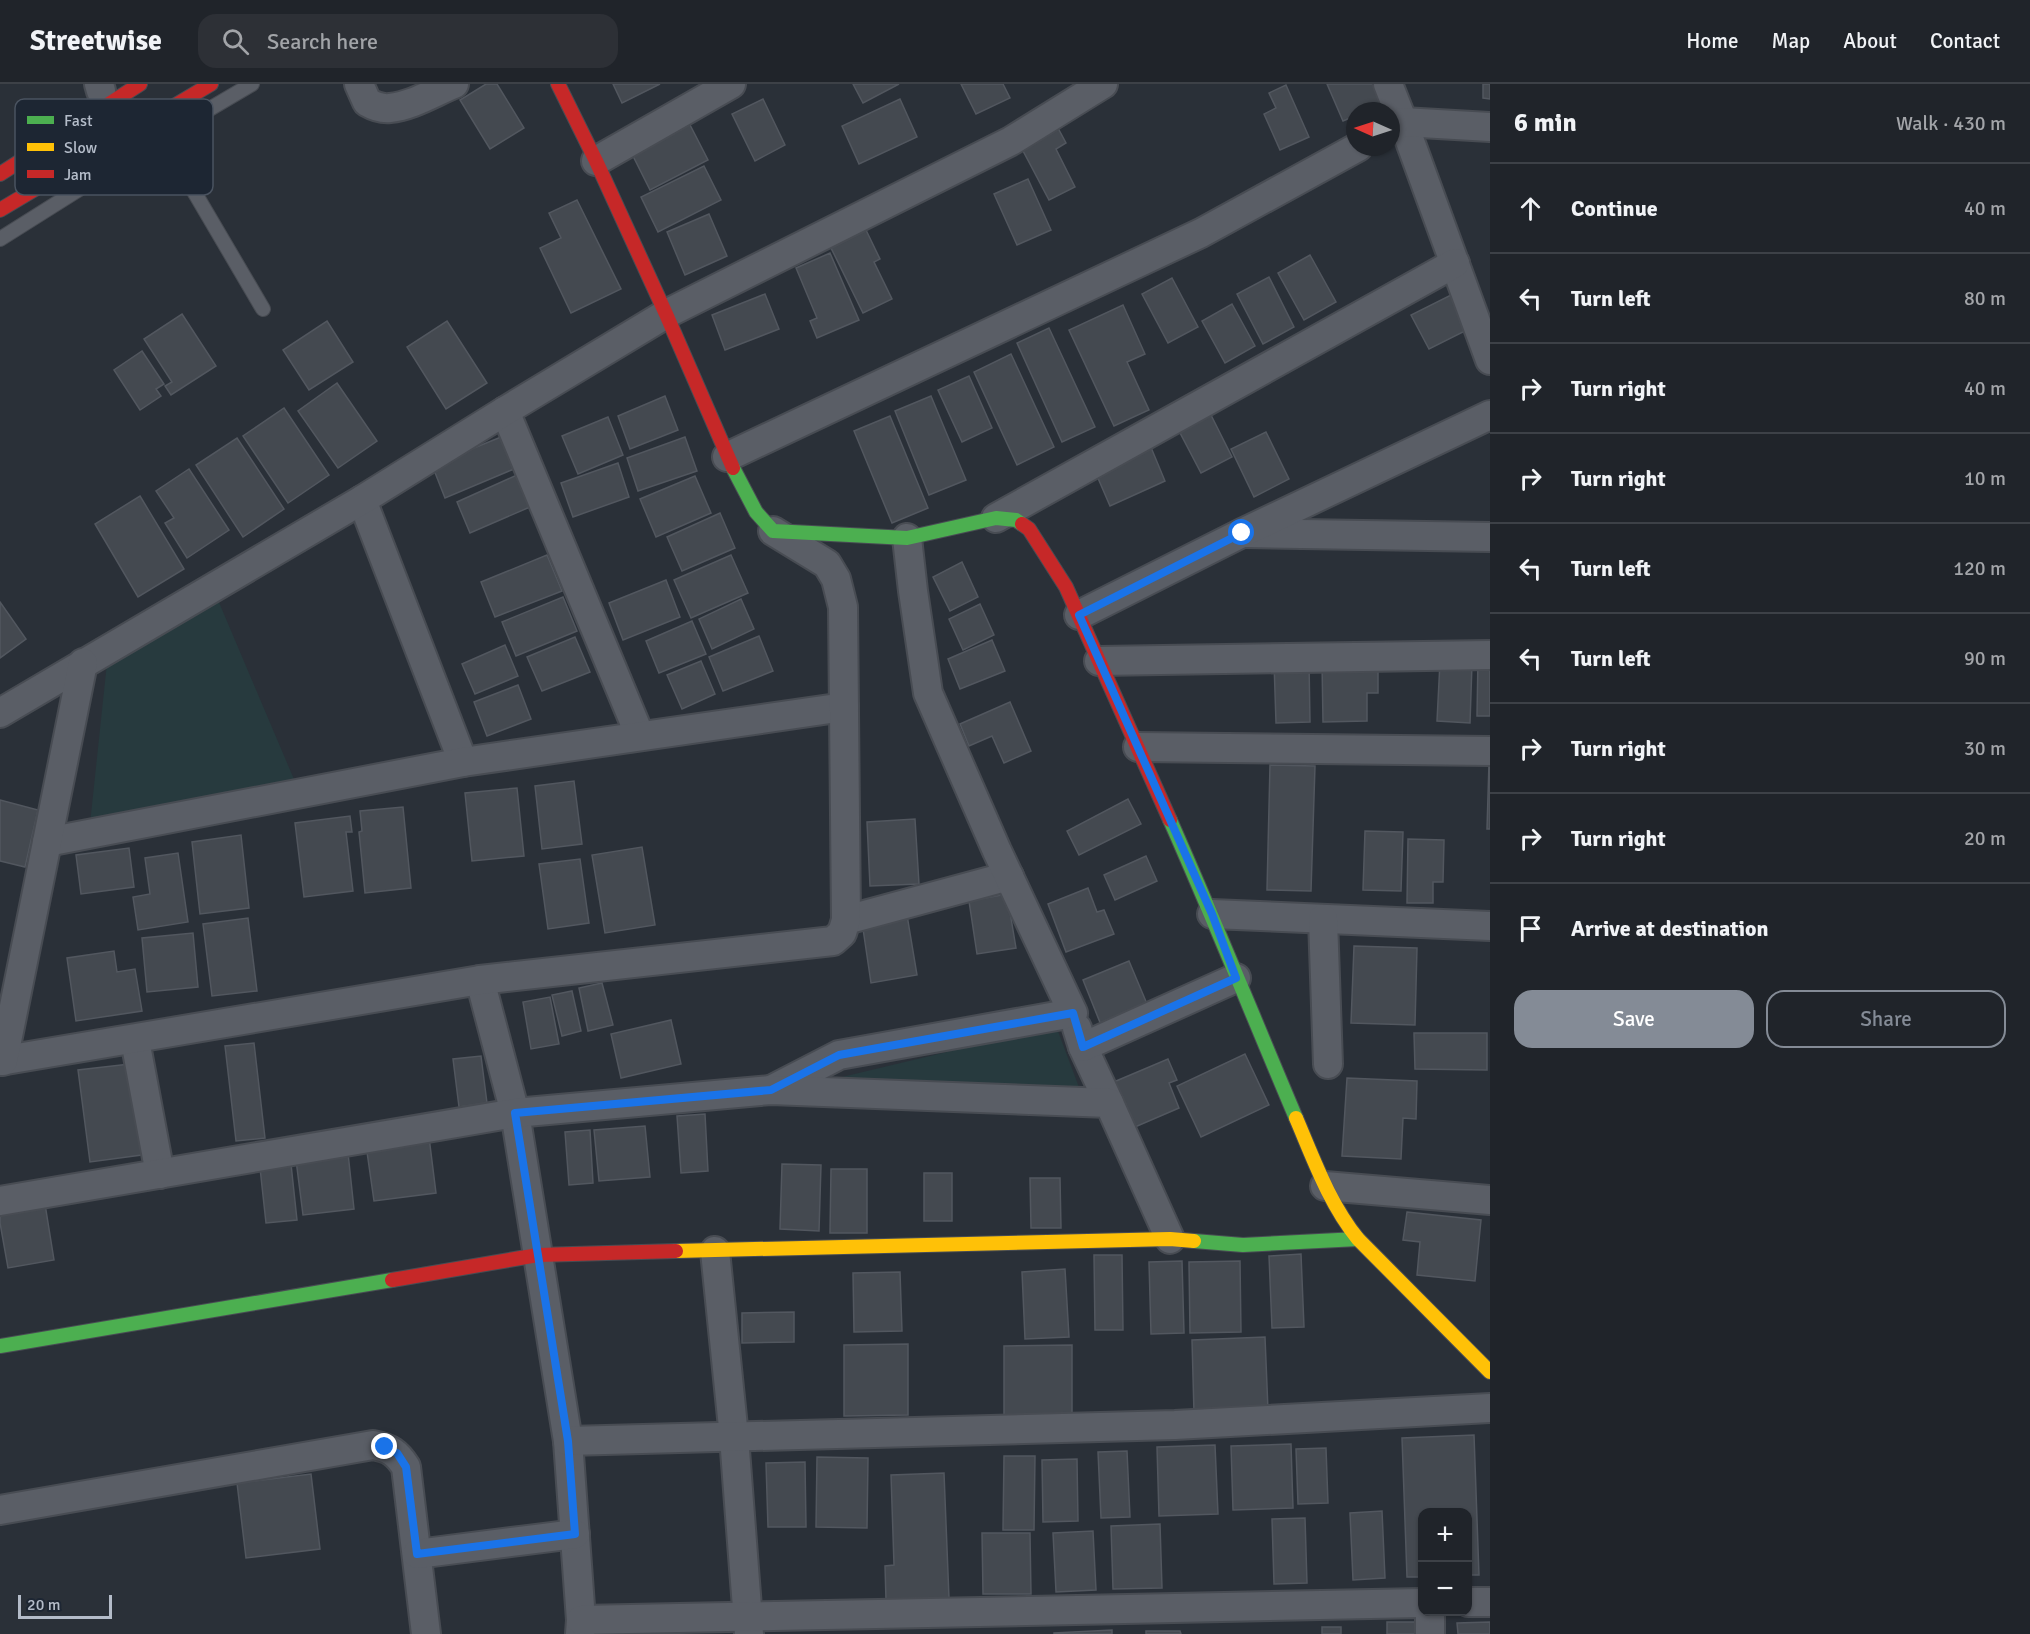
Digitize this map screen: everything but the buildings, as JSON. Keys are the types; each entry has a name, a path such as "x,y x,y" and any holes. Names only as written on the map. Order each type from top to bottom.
{"street":[{"path":"117,99 140,84"},
{"path":"186,99 211,84"},
{"path":"359,84 367,102 376,107 389,108 454,84"},
{"path":"83,663 1,1061 480,980 833,940 842,933 846,920 843,607 836,579 827,564 773,531 756,512 727,457 666,314 558,84"},
{"path":"596,161 731,84"},
{"path":"0,713 362,500 504,411 666,314 1011,141 1103,84"},
{"path":"1388,84 1392,102"},
{"path":"1400,125 1490,128"},
{"path":"1400,132 1455,263 1490,360"},
{"path":"727,457 1201,233 1346,154"},
{"path":"0,174 15,164"},
{"path":"0,210 25,195"},
{"path":"773,531 829,536 907,537 996,518 1455,263"},
{"path":"504,411 640,736"},
{"path":"1079,615 1242,533 1490,415"},
{"path":"362,500 463,762"},
{"path":"996,518 1016,520 1029,529 1066,587 1212,914 1236,978 1325,1186 1342,1219 1358,1239 1490,1372"},
{"path":"1242,533 1490,537"},
{"path":"907,537 928,693 1008,876 1073,1013 1083,1047 1170,1239"},
{"path":"1099,661 1490,656"},
{"path":"47,842 463,762 844,707"},
{"path":"1138,747 1490,751"},
{"path":"846,920 1008,876"},
{"path":"1212,914 1490,926"},
{"path":"1323,919 1328,1064"},
{"path":"1083,1047 1236,978"},
{"path":"480,980 515,1113 568,1441 581,1627 749,1625 1418,1603"},
{"path":"771,1090 839,1055 1073,1013"},
{"path":"135,1040 160,1174"},
{"path":"0,1201 515,1113 771,1090 1109,1103"},
{"path":"1325,1186 1490,1200"},
{"path":"0,1346 538,1255 1170,1239 1243,1245 1358,1239"},
{"path":"714,1251 734,1437 749,1625"},
{"path":"568,1441 1175,1425 1490,1408"},
{"path":"0,1510 373,1445 385,1447 397,1453 406,1467 426,1634"},
{"path":"417,1554 575,1534"},
{"path":"1472,1602 1490,1602"},
{"path":"1430,1616 1430,1634"}],"lane":[{"path":"213,107 252,84"},
{"path":"0,239 70,195"},
{"path":"196,195 262,309"}],"green space":[{"path":"218,600 296,784 90,824 107,663"},
{"path":"1056,1026 1080,1090 821,1082"}],"traffic: fast":[{"path":"733,468 756,512 773,531 907,538 996,518 1016,520 1022,524"},
{"path":"1170,820 1296,1118"},
{"path":"1194,1241 1243,1245 1358,1239"},
{"path":"0,1346 392,1280"}],"traffic: slow":[{"path":"1296,1118 1330,1196 1358,1239 1490,1372"},
{"path":"676,1251 1170,1239 1194,1241"}],"traffic: jam":[{"path":"117,99 140,84"},
{"path":"186,99 211,84"},
{"path":"558,84 666,314 733,468"},
{"path":"0,174 15,164"},
{"path":"0,210 25,195"},
{"path":"1022,524 1029,529 1066,587 1170,820"},
{"path":"392,1280 538,1255 676,1251"}],"route":[{"path":"385,1447 397,1453 406,1467 417,1554 575,1534 568,1441 515,1113 771,1090 839,1055 1073,1013 1083,1047 1236,978 1212,914 1079,615 1242,533"}]}
